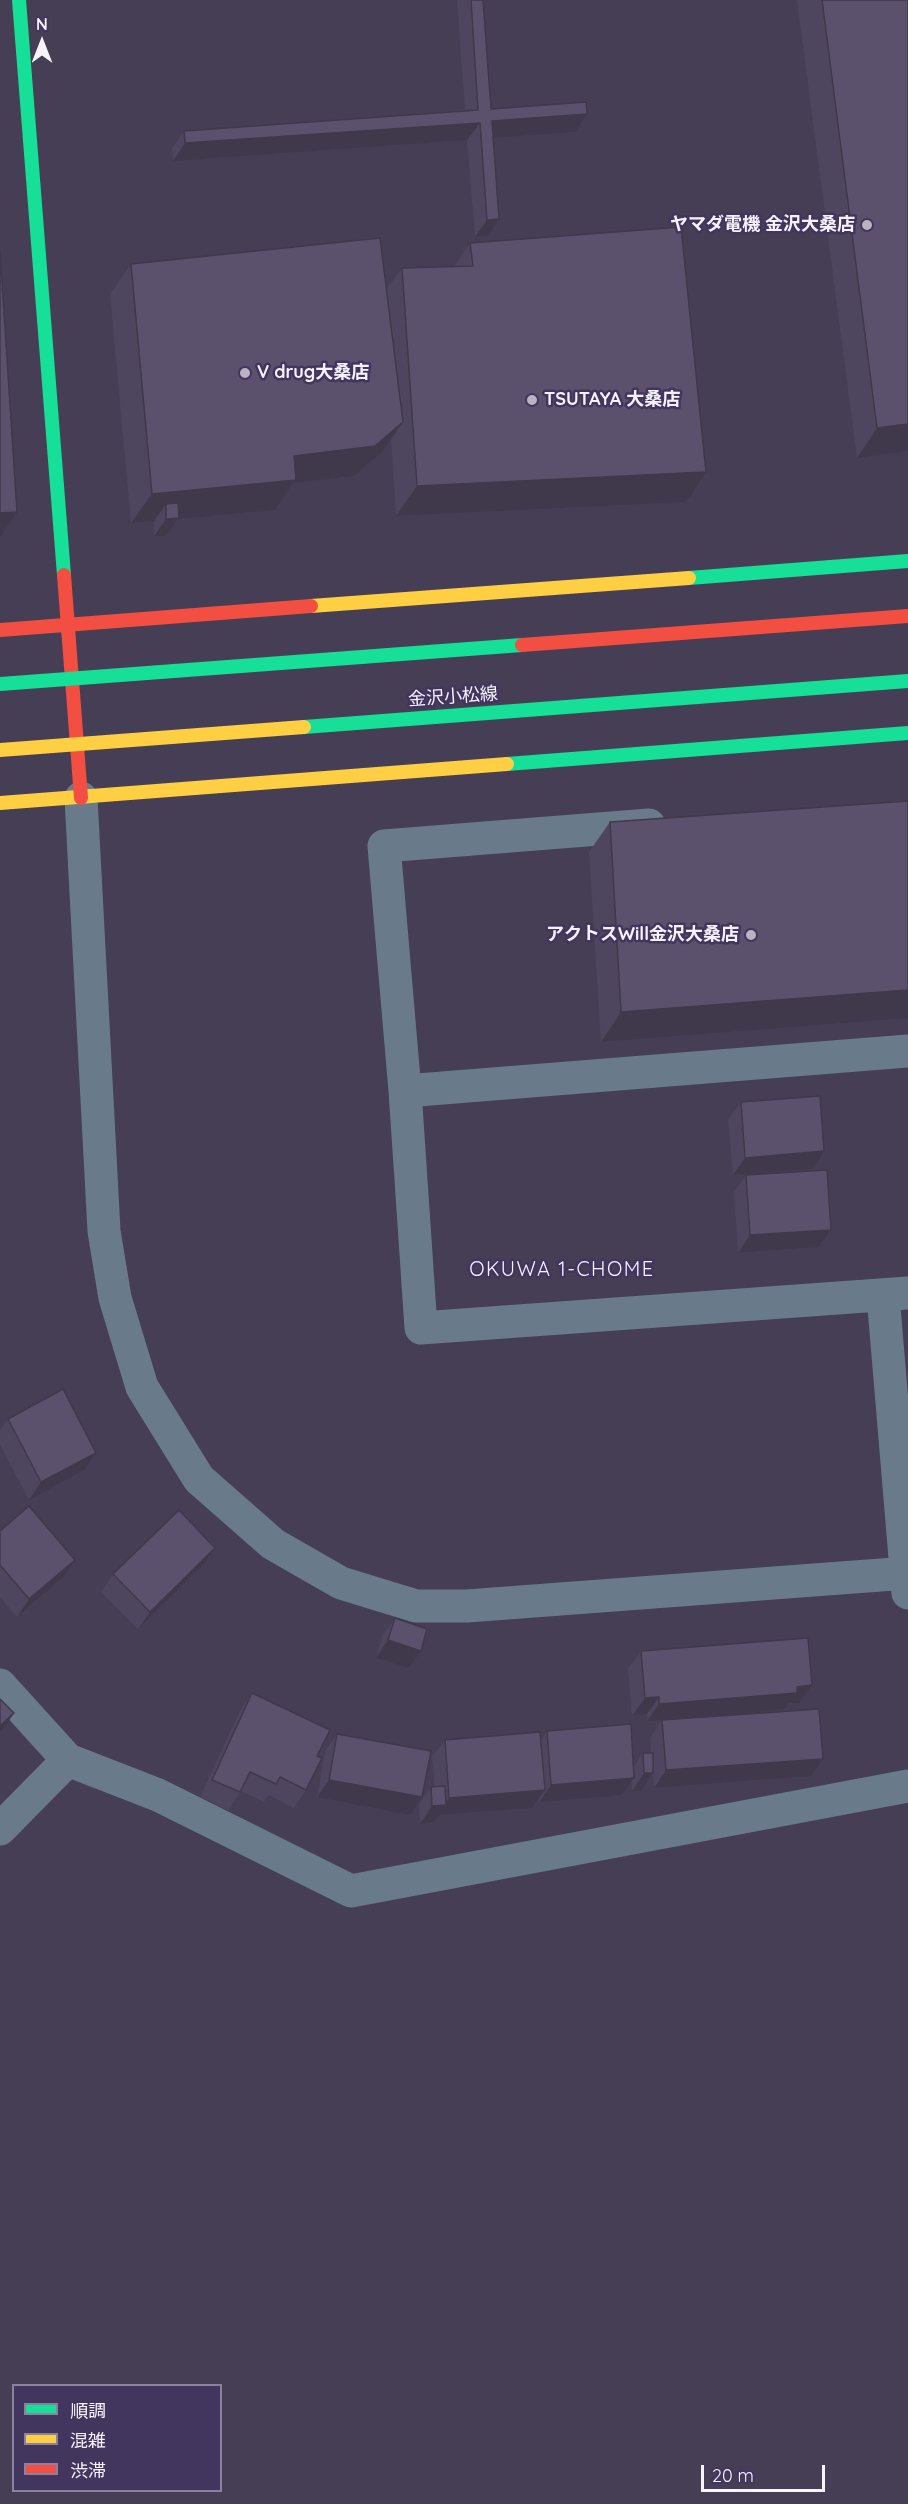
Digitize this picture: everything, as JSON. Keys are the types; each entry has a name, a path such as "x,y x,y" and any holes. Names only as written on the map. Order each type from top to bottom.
{"main road":[{"path":"19,0 81,798"},
{"path":"0,630 908,561"},
{"path":"0,684 908,616"},
{"name":"金沢小松線","path":"0,750 908,681"},
{"path":"0,803 908,733"}],"street":[{"path":"81,798 106,1242 115,1298 142,1387 199,1479 273,1544 341,1583 416,1606 467,1606 907,1580 895,1294 421,1328 405,1091 384,846 682,823"},
{"path":"405,1091 908,1051"},
{"path":"0,1686 68,1760 158,1795 351,1891 908,1786"},
{"path":"0,1829 68,1760"}],"building":[{"path":"471,0 483,0 491,109 586,102 587,114 492,121 499,219 487,220 480,123 185,143 184,131 478,110"},
{"name":"ヤマダ電機 金沢大桑店","path":"822,0 908,0 908,424 877,428"},
{"name":"TSUTAYA 大桑店","path":"681,227 706,472 417,486 402,268 473,266 470,243"},
{"name":"V drug大桑店","path":"380,238 403,422 375,446 294,456 296,480 152,494 131,264"},
{"path":"0,251 17,512 0,513"},
{"path":"178,503 179,518 166,519 166,504"},
{"name":"アクトスWill金沢大桑店","path":"908,801 908,990 621,1012 610,822"},
{"path":"820,1096 824,1151 745,1158 741,1102"},
{"path":"827,1170 831,1230 750,1235 746,1175"},
{"path":"63,1389 96,1453 41,1482 8,1419"},
{"path":"29,1506 75,1560 29,1599 0,1565 0,1531"},
{"path":"179,1510 215,1548 150,1612 113,1574"},
{"path":"395,1618 427,1629 421,1651 388,1640"},
{"path":"808,1638 812,1685 797,1687 797,1693 659,1704 659,1697 645,1698 641,1651"},
{"path":"252,1693 330,1730 317,1756 322,1758 306,1790 280,1777 276,1784 250,1772 240,1792 212,1780"},
{"path":"0,1699 14,1713 0,1726"},
{"path":"819,1709 823,1759 666,1770 662,1720"},
{"path":"631,1724 634,1778 551,1785 547,1731"},
{"path":"540,1732 545,1790 449,1798 445,1740"},
{"path":"337,1734 431,1751 422,1797 329,1780"},
{"path":"643,1753 653,1753 653,1773 644,1773"},
{"path":"445,1786 446,1805 432,1806 431,1787"}],"traffic: fast":[{"path":"19,0 64,575"},
{"path":"689,578 908,561"},
{"path":"0,684 522,645"},
{"path":"304,727 908,681"},
{"path":"507,764 908,733"}],"traffic: slow":[{"path":"311,606 689,578"},
{"path":"0,750 304,727"},
{"path":"0,803 507,764"}],"traffic: jam":[{"path":"64,575 81,798"},
{"path":"0,630 311,606"},
{"path":"522,645 908,616"}],"place":[{"name":"ヤマダ電機 金沢大桑店","path":"867,225"},
{"name":"V drug大桑店","path":"245,373"},
{"name":"TSUTAYA 大桑店","path":"532,400"},
{"name":"アクトスWill金沢大桑店","path":"751,935"}],"district":[{"name":"OKUWA 1-CHOME","path":"562,1270"}]}
